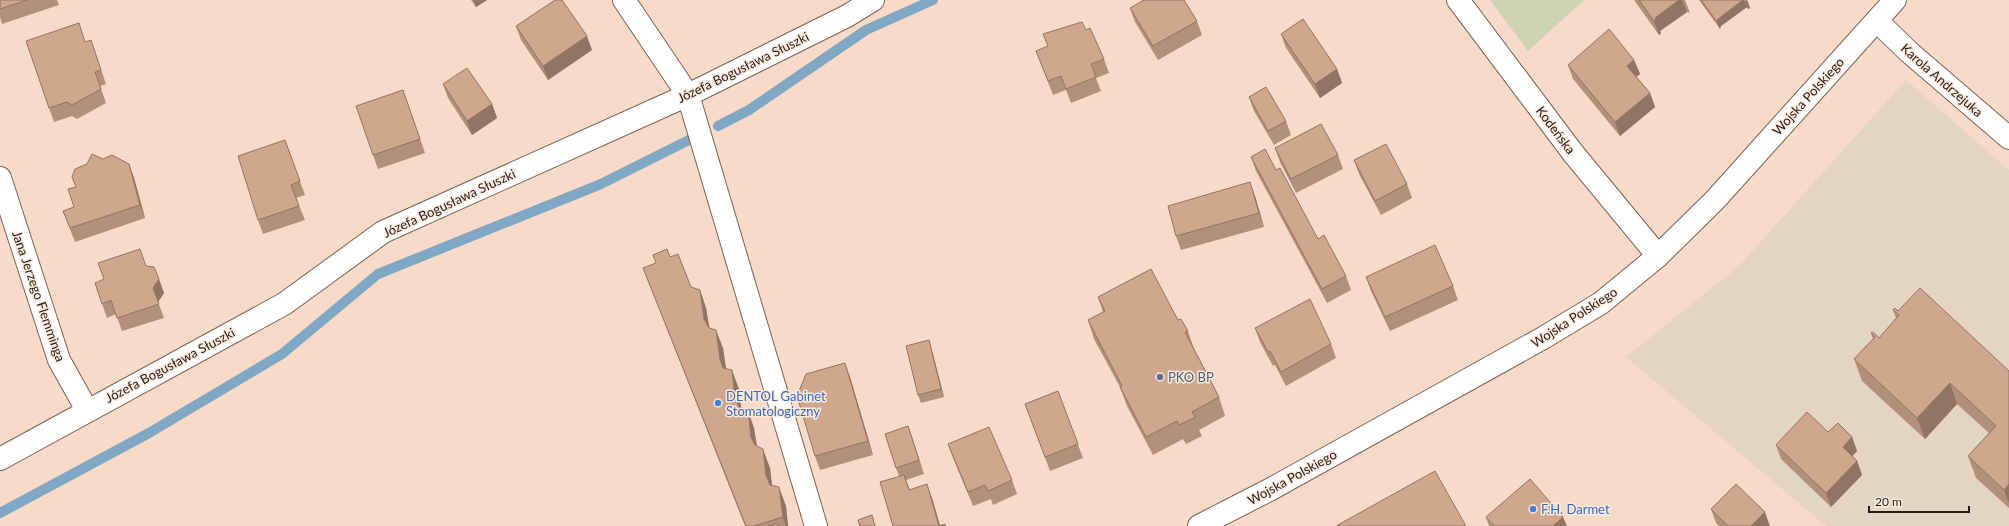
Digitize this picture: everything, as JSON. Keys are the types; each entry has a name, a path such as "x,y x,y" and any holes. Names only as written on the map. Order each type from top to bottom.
{"street":[{"path":"624,0 688,95 816,526"},
{"name":"Józefa Bogusława Słuszki","path":"0,459 87,410 284,304 383,232 688,95 847,16 873,0"},
{"name":"Kodeńska","path":"1458,0 1573,152 1658,256"},
{"name":"Wojska Polskiego","path":"1207,524 1543,338 1600,303 1658,256 1715,200 1895,0"},
{"name":"Karola Andrzejuka","path":"1877,20 1909,52 2009,138"},
{"name":"Jana Jerzego Flemminga","path":"0,178 59,360 87,410"}],"shaded area":[{"path":"1906,80 2009,170 2009,526 1826,526 1626,357 1739,266"}],"green space":[{"path":"1490,0 1584,0 1528,51"}],"building":[{"path":"0,0 27,0 0,9"},
{"path":"555,0 562,0 587,36 543,66 516,26"},
{"path":"1144,0 1184,0 1197,21 1153,46 1130,8"},
{"path":"1639,0 1679,0 1655,18 1656,19 1654,21"},
{"path":"1701,0 1743,0 1718,19 1717,22"},
{"path":"1303,19 1337,69 1315,84 1281,34"},
{"path":"1082,22 1086,30 1090,28 1104,59 1091,64 1096,77 1066,89 1061,76 1048,81 1036,51 1048,46 1043,34"},
{"path":"79,23 85,42 91,40 101,70 95,72 101,89 72,105 67,102 49,108 26,41"},
{"path":"1609,29 1634,60 1627,66 1650,93 1615,122 1568,65"},
{"path":"467,68 492,104 467,121 443,84"},
{"path":"1266,87 1286,121 1268,131 1249,97"},
{"path":"403,90 420,139 373,155 356,106"},
{"path":"1321,124 1338,155 1291,179 1275,148"},
{"path":"285,140 300,181 291,185 299,206 258,220 238,156"},
{"path":"1386,144 1407,184 1375,201 1354,160"},
{"path":"1265,149 1276,170 1280,168 1318,239 1324,235 1346,276 1322,289 1251,157"},
{"path":"92,154 103,159 112,155 129,164 140,205 70,228 63,211 74,207 68,189 76,187 72,177 75,169 87,164"},
{"path":"1250,182 1259,213 1176,236 1168,206"},
{"path":"1435,245 1453,286 1385,317 1366,277"},
{"path":"140,249 146,266 154,267 159,279 153,288 159,304 117,318 111,300 102,304 95,283 104,279 98,263"},
{"name":"DENTOL Gabinet Stomatologiczny","path":"667,249 670,257 678,254 691,287 700,290 704,319 709,328 716,330 720,359 723,368 732,370 735,398 739,407 748,410 751,437 755,445 763,449 766,475 770,485 779,487 783,517 754,526 746,526 643,268 656,263 653,255"},
{"name":"PKO BP","path":"1151,269 1178,320 1181,319 1188,331 1185,332 1219,397 1192,412 1195,417 1179,425 1177,421 1146,437 1088,320 1105,311 1098,297"},
{"path":"1920,288 2009,371 2009,484 2004,490 1968,456 1996,426 1950,383 1917,418 1854,359 1875,337 1871,333 1873,332 1879,338 1899,315 1893,310 1895,308 1898,311"},
{"path":"1310,299 1331,344 1281,372 1270,351 1268,352 1255,328"},
{"path":"929,340 941,389 918,395 906,346"},
{"path":"845,363 868,441 815,456 797,396 806,374"},
{"path":"1058,391 1078,444 1045,457 1025,404"},
{"path":"1807,412 1828,432 1838,423 1852,437 1843,447 1857,461 1826,493 1776,445"},
{"path":"908,426 919,460 896,468 885,434"},
{"path":"989,427 1012,480 988,491 985,485 968,492 948,444"},
{"path":"1435,471 1466,526 1336,526"},
{"path":"904,475 909,490 927,484 939,526 893,526 880,482"},
{"path":"1530,479 1563,517 1553,526 1494,526 1486,517"},
{"path":"1736,484 1765,512 1751,526 1728,526 1711,509"},
{"path":"872,515 875,526 860,526 858,520"},
{"path":"777,523 779,526 769,526"}],"waterway":[{"path":"718,126 749,110 866,30 933,0"},
{"path":"0,513 149,433 282,354 378,274 601,184 689,140"}],"place":[{"name":"PKO BP","path":"1160,377"},
{"name":"DENTOL Gabinet Stomatologiczny","path":"718,403"},
{"name":"F.H. Darmet","path":"1533,509"}]}
